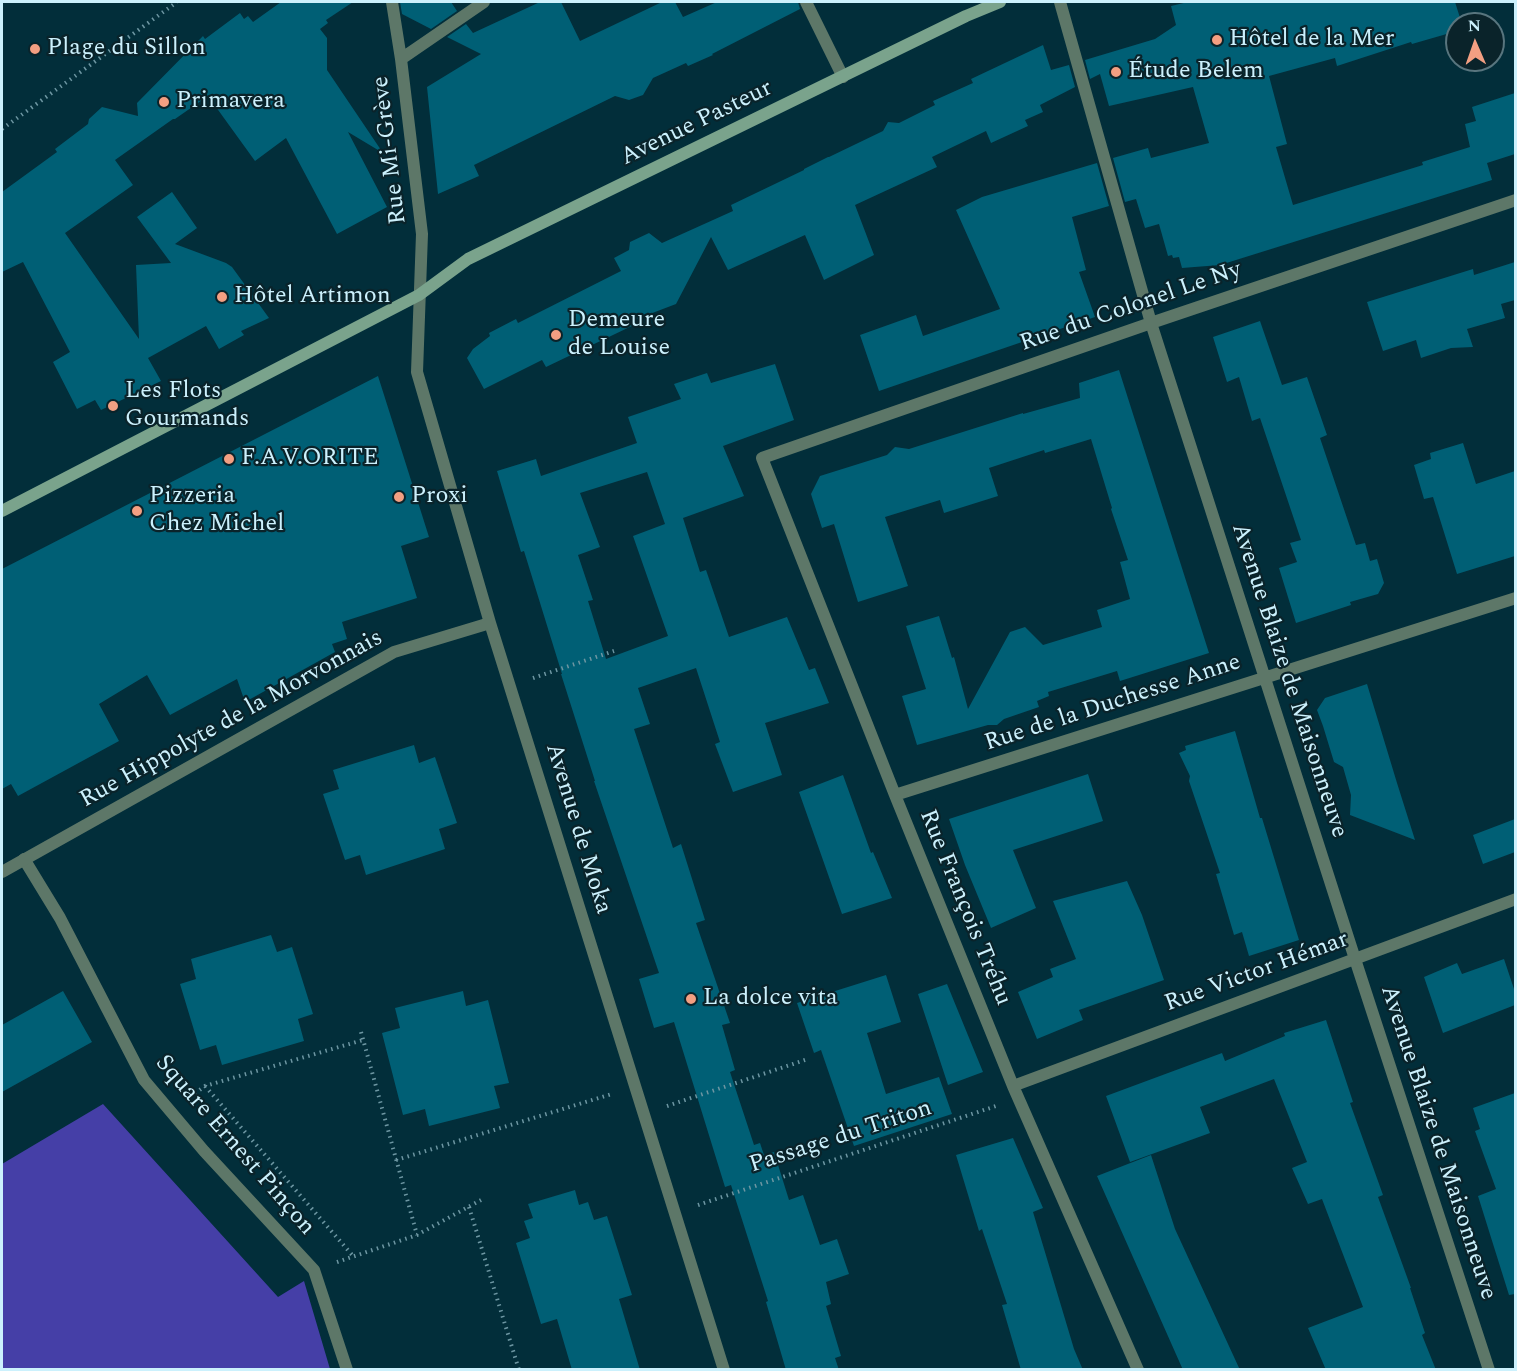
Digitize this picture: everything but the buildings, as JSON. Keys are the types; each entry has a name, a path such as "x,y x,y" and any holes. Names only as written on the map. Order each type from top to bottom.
{"main road":[{"name":"Avenue Pasteur","path":"2,511 419,295 468,259 966,16 1000,2"}],"street":[{"name":"Rue Mi-Grève","path":"392,2 422,234 419,295"},
{"path":"401,59 484,2"},
{"path":"806,2 843,77"},
{"name":"Avenue Blaize de Maisonneuve","path":"1060,2 1151,323 1489,1370"},
{"name":"Rue du Colonel Le Ny","path":"762,458 1515,200"},
{"name":"Avenue de Moka","path":"419,295 417,372 490,623 724,1370"},
{"name":"Rue François Tréhu","path":"762,458 1013,1086 1138,1370"},
{"name":"Rue de la Duchesse Anne","path":"895,795 1515,598"},
{"name":"Rue Hippolyte de la Morvonnais","path":"2,872 394,652 490,623"},
{"name":"Square Ernest Pinçon","path":"24,859 60,918 144,1080 204,1151 314,1270 347,1370"},
{"name":"Rue Victor Hémar","path":"1013,1086 1515,899"}],"path":[{"path":"2,129 177,2"},
{"path":"510,686 614,651"},
{"path":"361,1032 417,1235"},
{"path":"170,1111 205,1086 363,1040"},
{"path":"644,1113 808,1059"},
{"path":"205,1086 352,1256"},
{"path":"396,1160 636,1086"},
{"name":"Passage du Triton","path":"675,1213 1018,1098"},
{"path":"314,1270 417,1235 481,1200"},
{"path":"469,1207 519,1370"}],"shaded area":[{"path":"103,1104 278,1297 304,1281 330,1369 2,1369 2,1164"}],"place":[{"name":"Hôtel de la Mer","path":"1217,40"},
{"name":"Plage du Sillon","path":"35,49"},
{"name":"Étude Belem","path":"1116,72"},
{"name":"Primavera","path":"164,102"},
{"name":"Hôtel Artimon","path":"222,297"},
{"name":"Demeure de Louise","path":"556,335"},
{"name":"Les Flots Gourmands","path":"113,406"},
{"name":"F.A.V.ORITE","path":"229,459"},
{"name":"Proxi","path":"399,497"},
{"name":"Pizzeria Chez Michel","path":"137,511"},
{"name":"La dolce vita","path":"691,999"}]}
